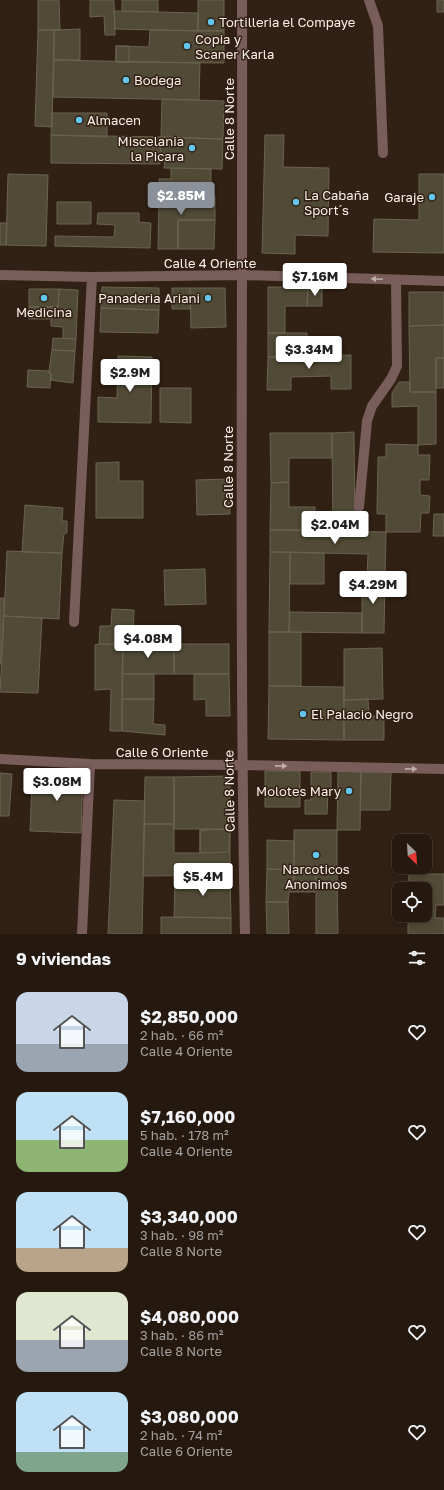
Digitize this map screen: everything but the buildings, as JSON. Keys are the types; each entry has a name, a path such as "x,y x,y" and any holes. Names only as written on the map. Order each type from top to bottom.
{"street":[{"name":"Calle 8 Norte","path":"242,0 243,275 241,519 242,765 245,934"},
{"path":"369,0 378,26 383,153"},
{"name":"Calle 4 Oriente","path":"0,275 92,277 243,275 444,281"},
{"path":"74,622 92,277"},
{"path":"359,507 367,421 372,406 391,380 397,366 396,280"},
{"name":"Calle 6 Oriente","path":"0,759 90,764 444,769"},
{"path":"82,934 90,764"}],"place":[{"name":"Tortilleria el Compaye","path":"211,22"},
{"name":"Copia y Scaner Karla","path":"187,46"},
{"name":"Bodega","path":"126,80"},
{"name":"Almacen","path":"79,120"},
{"name":"Miscelania la Picara","path":"192,148"},
{"name":"Garaje","path":"432,197"},
{"name":"La Cabaña Sport´s","path":"296,202"},
{"name":"Medicina","path":"44,298"},
{"name":"Panaderia Ariani","path":"208,298"},
{"name":"El Palacio Negro","path":"303,714"},
{"name":"Molotes Mary","path":"349,791"},
{"name":"Narcoticos Anonimos","path":"316,855"}]}
